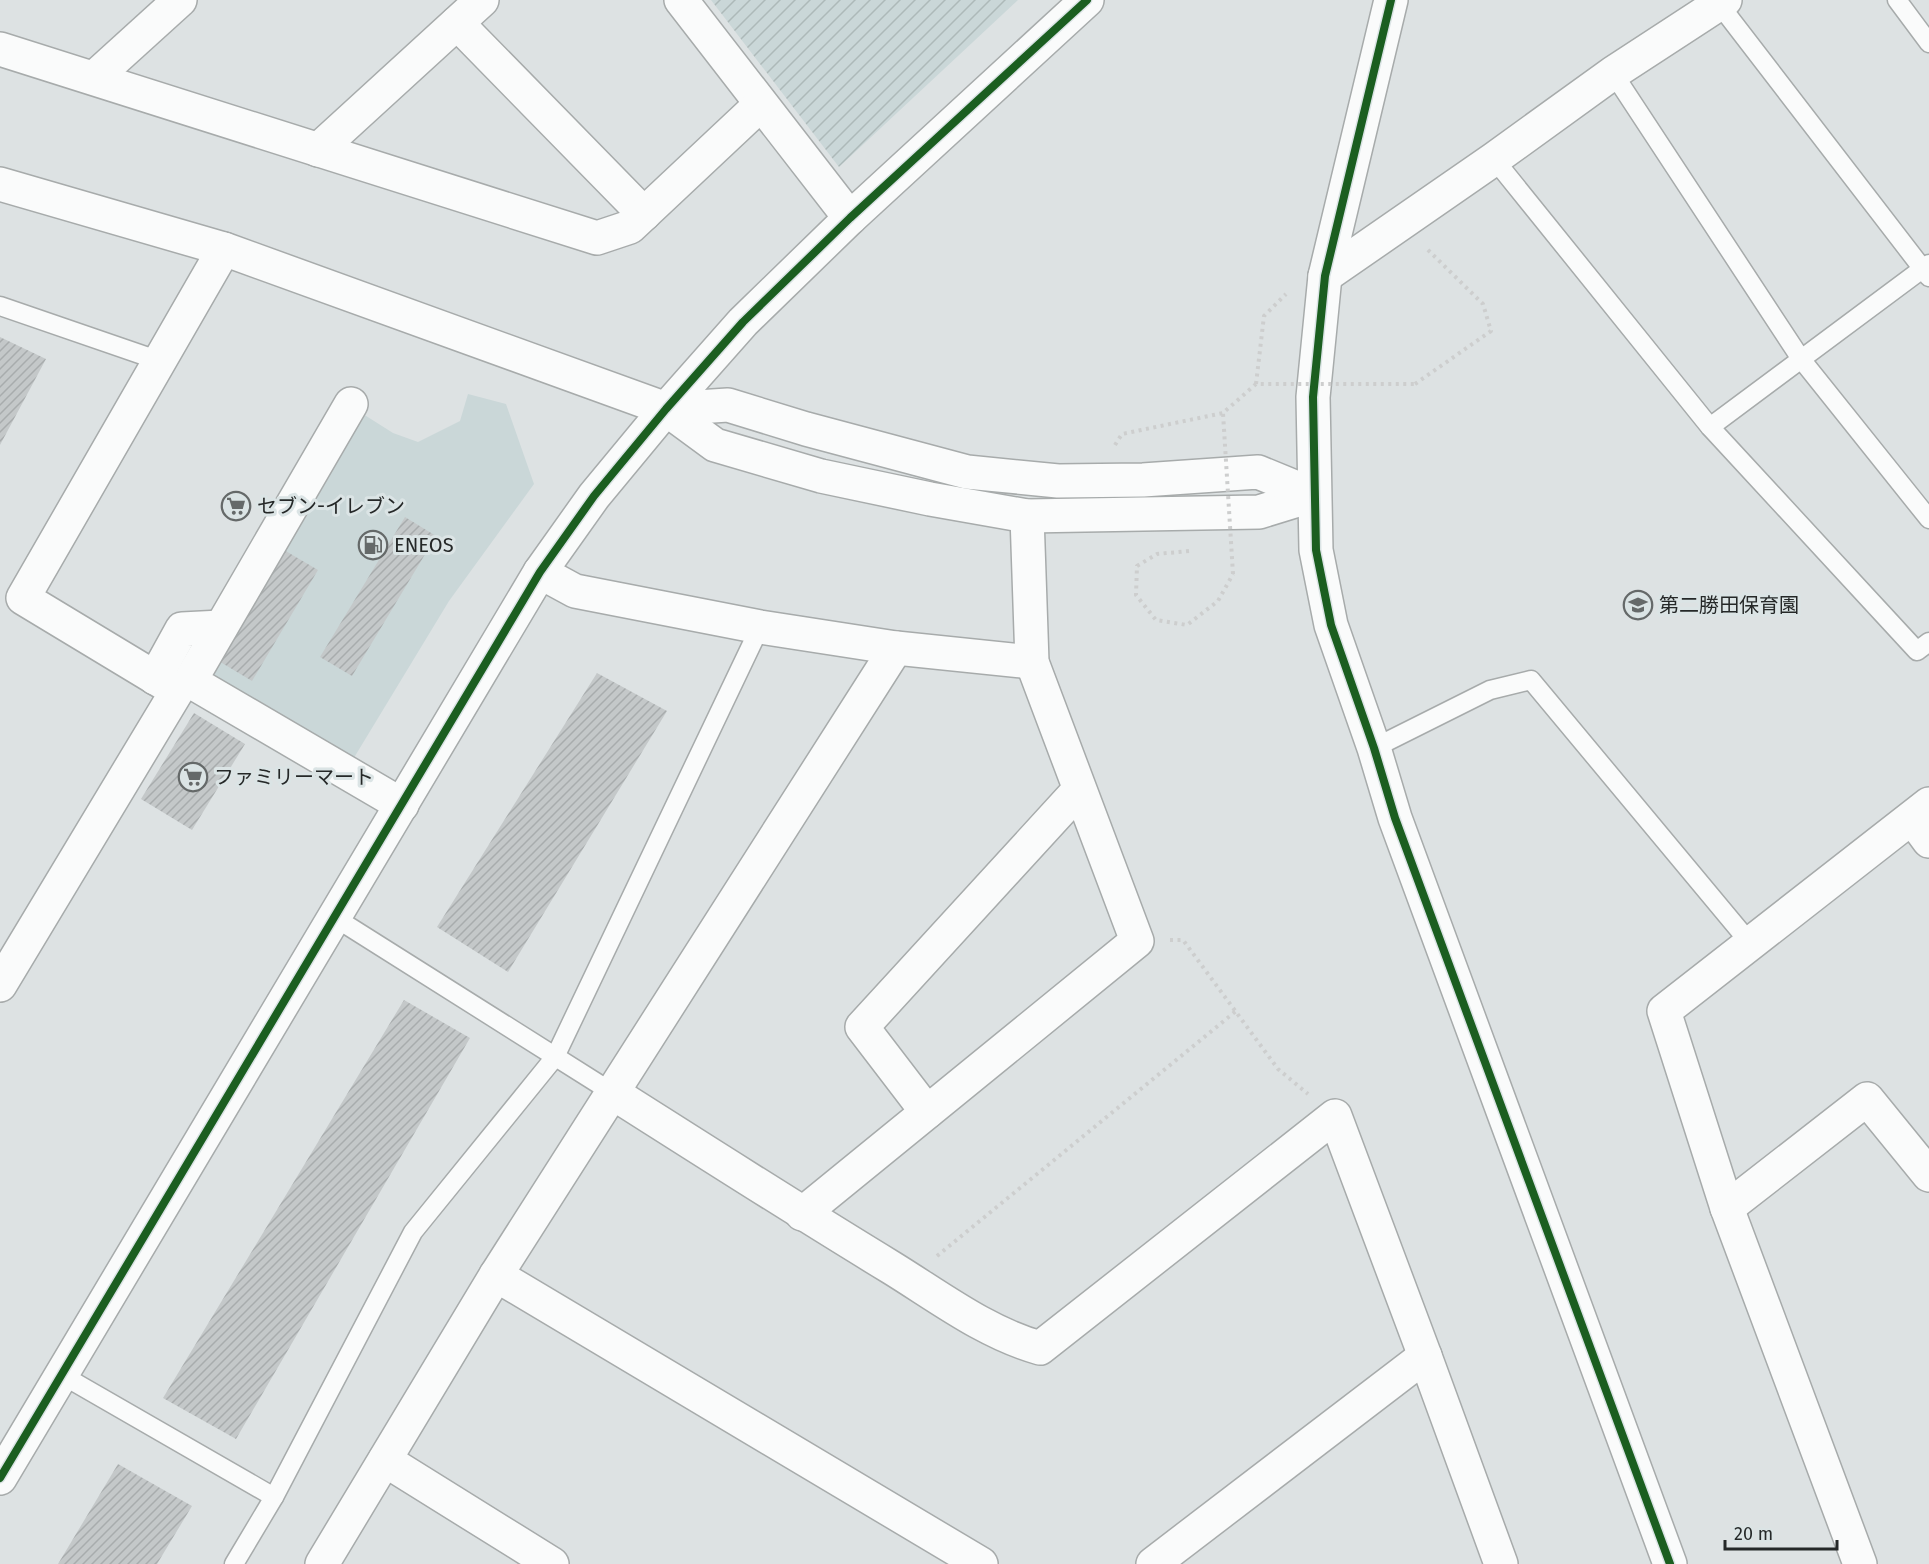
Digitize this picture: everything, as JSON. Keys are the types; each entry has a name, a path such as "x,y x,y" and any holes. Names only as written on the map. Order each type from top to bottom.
{"street":[{"path":"94,78 180,0"},
{"path":"318,150 482,0"},
{"path":"681,0 850,218"},
{"path":"0,1478 540,572 594,496 666,409 743,322 850,218 1087,0"},
{"path":"1391,0 1324,276 1313,397 1316,550 1331,625 1374,748 1395,818 1670,1564"},
{"path":"1324,276 1719,1"},
{"path":"457,23 644,214"},
{"path":"0,49 597,238 630,227 761,104"},
{"path":"0,184 224,249 666,409 715,445 822,476 930,499 1027,516 1258,512 1314,495"},
{"path":"0,985 177,691 23,598 224,249"},
{"path":"351,404 190,681 402,805"},
{"path":"666,409 728,405 816,432 967,472 1058,481 1143,480 1258,472 1314,495"},
{"path":"802,1214 1137,941 1032,662 1027,516"},
{"path":"540,572 575,591 760,627 896,648 1032,662"},
{"path":"155,678 182,629 221,627"},
{"path":"322,1564 496,1275 896,648"},
{"path":"927,1112 862,1027 1079,790"},
{"path":"1860,1564 1727,1209 1664,1011 1750,943 1923,821"},
{"path":"613,1093 802,1214 970,1316 1017,1342 1040,1348 1335,1116 1501,1564"},
{"path":"1727,1209 1867,1099 1929,1175"},
{"path":"496,1275 981,1564"},
{"path":"1153,1564 1425,1356"},
{"path":"385,1460 552,1564"}],"lane":[{"path":"1897,0 1929,43"},
{"path":"1710,428 1801,359 1927,270 1719,1"},
{"path":"1613,73 1801,359 1929,519"},
{"path":"1494,159 1710,428 1917,651 1929,642"},
{"path":"0,306 160,361"},
{"path":"234,1564 274,1497 413,1232 555,1057 760,627"},
{"path":"1374,748 1490,690 1531,680 1750,943"},
{"path":"334,917 613,1093"},
{"path":"62,1375 274,1497"}],"path":[{"path":"1112,449 1122,434 1223,413 1256,384 1415,384 1491,331 1482,304 1401,223"},
{"path":"1256,384 1264,316 1286,294"},
{"path":"1207,513 1204,544 1186,552 1157,554 1137,566 1136,595 1156,620 1187,625 1218,601 1233,574 1223,413"},
{"path":"1137,941 1183,940 1278,1069 1335,1116"},
{"path":"910,1279 1236,1011"}],"shaded area":[{"path":"711,0 1018,0 839,167"},
{"path":"468,394 506,404 534,484 449,601 352,761 208,673 363,414 393,433 418,442 460,421"}],"building":[{"path":"0,337 46,359 0,445"},
{"path":"405,517 436,536 352,676 320,657"},
{"path":"284,550 318,570 252,681 217,660"},
{"path":"597,673 667,711 508,972 437,927"},
{"path":"194,713 245,744 192,830 141,799"},
{"path":"404,1000 470,1038 236,1439 163,1398"},
{"path":"118,1464 192,1506 157,1564 58,1564"}],"cycle path":[{"path":"0,1478 540,572 594,496 666,409 743,322 850,218 1087,0"},
{"path":"1391,0 1325,276 1313,397 1316,550 1331,625 1374,748 1395,818 1670,1564"}],"place":[{"name":"セブン-イレブン","path":"236,506"},
{"name":"ENEOS","path":"373,545"},
{"name":"第二勝田保育園","path":"1638,605"},
{"name":"ファミリーマート","path":"193,777"}]}
